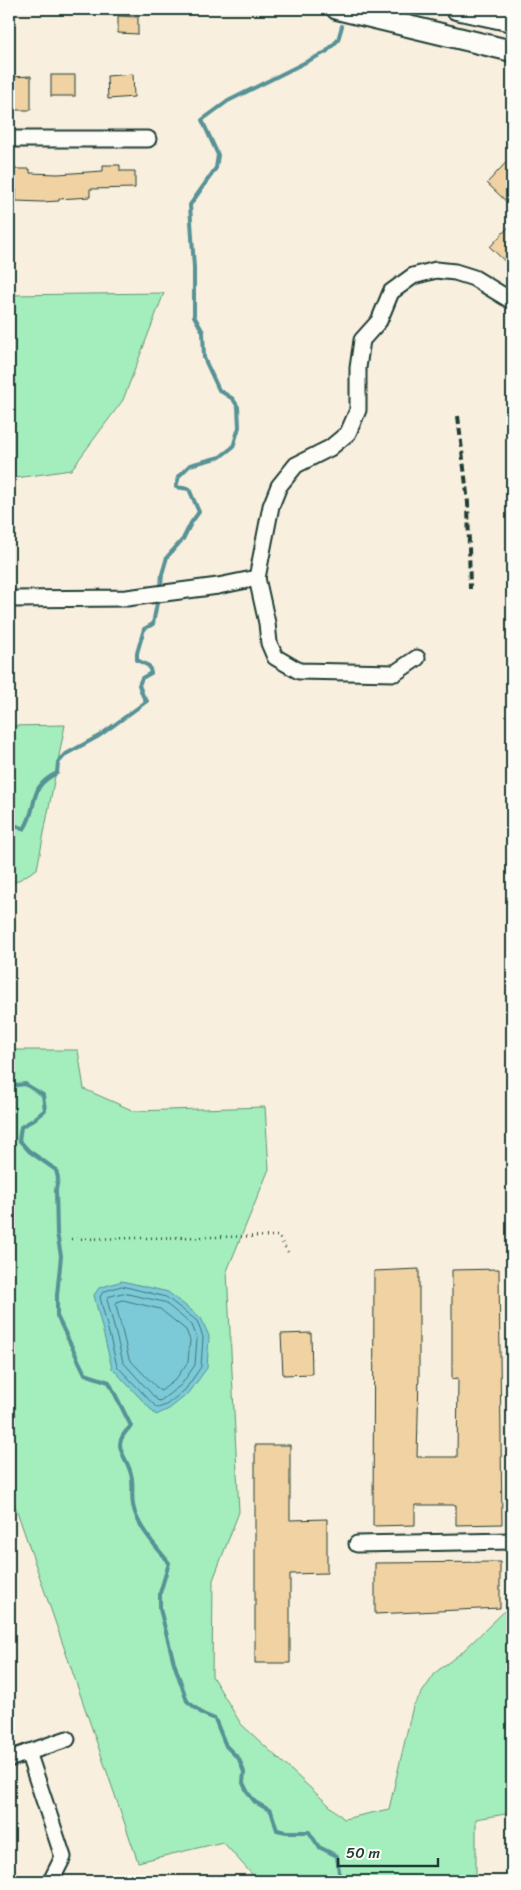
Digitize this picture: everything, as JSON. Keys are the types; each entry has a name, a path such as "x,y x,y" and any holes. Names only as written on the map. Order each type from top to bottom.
{"main road":[{"path":"337,9 509,50"},
{"path":"456,9 511,20"}],"street":[{"path":"9,139 148,139"},
{"path":"417,658 395,673 299,671 274,657 269,643 267,623 257,578 272,506 278,486 296,465 330,448 348,433 358,410 358,368 362,340 379,321 390,292 413,276 436,270 455,272 474,278 512,301"},
{"path":"9,599 127,598 218,586 257,578"},
{"path":"357,1544 512,1541"},
{"path":"9,1759 67,1739"},
{"path":"28,1752 63,1857 51,1881"}],"path":[{"path":"71,1239 278,1236 288,1252"}],"green space":[{"path":"164,293 123,400 71,470 9,479 9,295"},
{"path":"65,725 37,869 9,886 9,726"},
{"path":"9,1050 78,1050 84,1089 134,1111 265,1107 269,1169 227,1271 239,1512 213,1580 212,1676 241,1724 344,1819 389,1809 413,1706 436,1672 462,1652 512,1604 512,1813 476,1819 476,1881 258,1881 223,1842 138,1862 9,1488"}],"water":[{"path":"122,1281 168,1292 201,1318 209,1336 207,1368 189,1393 169,1409 156,1415 112,1368 94,1295 99,1288"}],"building":[{"path":"118,16 138,17 138,34 118,33"},
{"path":"133,74 134,97 108,99 107,76"},
{"path":"51,75 75,75 75,96 51,96"},
{"path":"31,76 31,110 12,110 11,77"},
{"path":"512,156 512,207 487,183"},
{"path":"103,165 120,165 120,171 135,171 135,188 90,189 90,197 42,202 16,201 16,189 11,189 11,169 30,169 30,173 58,174 103,171"},
{"path":"512,223 512,268 490,247"},
{"path":"419,1269 417,1457 457,1457 458,1378 452,1379 452,1270 499,1269 502,1524 456,1525 456,1505 415,1505 415,1525 373,1526 374,1271"},
{"path":"311,1333 312,1374 283,1375 281,1334"},
{"path":"255,1445 290,1445 290,1520 327,1519 327,1573 290,1574 290,1663 255,1663"},
{"path":"500,1562 500,1608 375,1614 375,1563"}],"waterway":[{"path":"161,585 167,557 183,539 199,512 189,489 176,487 179,476 190,465 220,457 233,447 239,427 238,407 233,399 219,390 204,358 203,332 194,316 194,268 190,205 216,168 218,155 202,120 228,101 326,52 338,40 342,26"},
{"path":"9,825 24,829 32,812 37,791 47,779 57,773 58,763 66,754 99,736 147,701 139,685 142,678 151,673 149,666 137,660 137,653 144,629 153,624 157,603"},
{"path":"9,1086 25,1084 43,1095 45,1110 21,1127 19,1140 29,1151 56,1170 58,1178 56,1190 57,1233 61,1256 57,1316 85,1374 109,1382 131,1426 121,1439 121,1450 131,1474 133,1505 138,1521 169,1563 160,1593 160,1609 174,1663 187,1701 203,1714 215,1719 226,1746 239,1759 244,1772 243,1783 248,1793 255,1802 271,1811 277,1830 309,1832 319,1847 337,1856 340,1881"}],"railway":[{"path":"458,416 468,503 470,589"}]}
